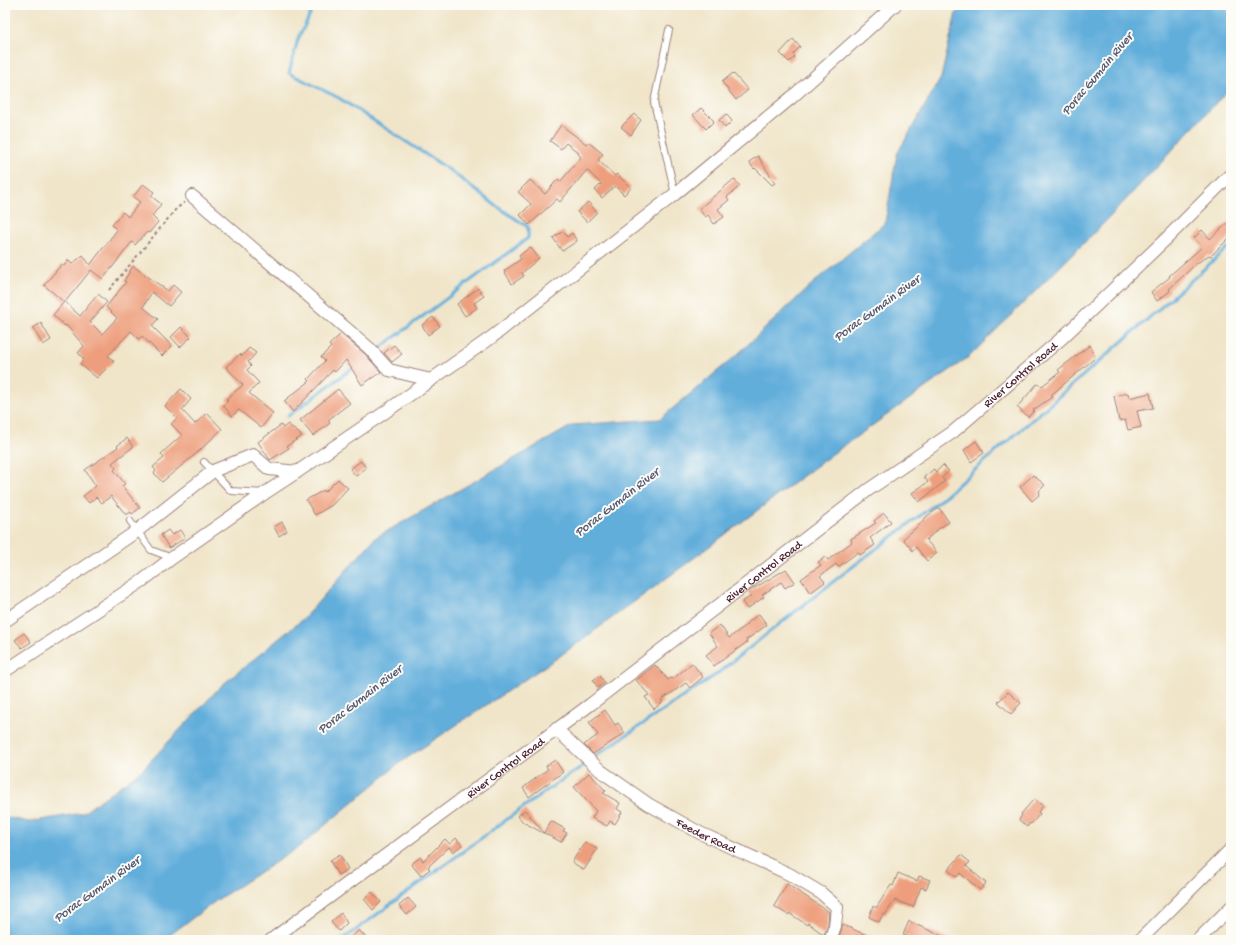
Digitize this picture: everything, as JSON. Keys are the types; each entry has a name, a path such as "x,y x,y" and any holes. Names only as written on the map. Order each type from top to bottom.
{"street":[{"path":"5,671 142,581 264,493 492,338 675,194 791,98 895,5"},
{"name":"River Control Road","path":"271,940 591,704 868,490 953,432 1062,338 1167,238 1231,174"},
{"path":"192,196 368,348 389,370 431,380"},
{"path":"5,621 137,532 213,471 253,455 269,469 297,472"},
{"name":"Feeder Road","path":"556,729 601,771 648,804 700,833 789,874 821,893 837,907 830,940"},
{"path":"1140,940 1231,849"},
{"path":"1198,940 1231,907"}],"lane":[{"path":"669,30 654,102 675,194"},
{"path":"204,462 231,491 264,493"},
{"path":"130,521 151,550 172,558"}],"path":[{"path":"109,290 176,209 192,196"}],"water":[{"name":"Porac Gumain River","path":"963,5 1231,5 1231,87 1106,221 970,356 835,452 560,656 401,762 299,847 217,900 163,940 5,940 5,817 29,822 83,813 142,770 221,686 303,619 375,538 573,425 660,419 738,354 811,285 885,223 897,154 941,78 956,13"}],"building":[{"path":"793,39 800,47 793,54 795,57 789,62 780,53"},
{"path":"733,73 748,90 736,100 722,82"},
{"path":"701,108 714,121 706,129 693,115"},
{"path":"634,114 641,120 631,135 621,127"},
{"path":"726,114 732,121 725,128 719,120"},
{"path":"561,125 586,144 588,142 603,154 598,160 615,176 617,174 631,188 624,195 615,186 602,198 595,190 601,184 587,170 560,202 557,199 529,225 520,215 531,204 518,192 530,180 545,194 558,179 560,182 581,157 578,154 579,153 566,143 561,149 550,141"},
{"path":"758,156 775,183 772,185 755,168 754,169 749,162"},
{"path":"734,179 740,186 727,197 729,200 718,209 724,217 714,224 708,215 705,217 699,209"},
{"path":"143,184 154,192 151,196 161,204 152,216 158,222 149,233 147,232 135,245 132,242 103,279 91,270 65,302 80,316 98,294 107,302 90,322 102,334 117,318 106,307 126,282 124,281 133,266 168,291 173,285 181,292 169,306 152,292 143,307 158,319 152,326 172,346 162,356 142,336 139,339 131,331 108,356 114,361 97,378 80,364 84,359 78,353 84,346 66,325 65,326 53,315 64,302 44,285 62,264 64,266 68,260 72,264 83,255 90,265 117,230 112,225 123,212 128,217 140,202 133,197"},
{"path":"588,202 597,212 587,222 577,212"},
{"path":"1231,220 1231,236 1211,256 1209,255 1196,264 1169,289 1170,291 1157,301 1151,292 1170,277 1169,276 1202,247 1194,238 1202,230 1210,239"},
{"path":"563,231 567,237 572,233 577,241 562,251 553,238"},
{"path":"530,247 539,258 522,273 524,276 512,284 504,271 521,259 519,256"},
{"path":"478,288 484,296 474,303 477,308 465,316 457,304"},
{"path":"433,317 440,326 428,335 422,325"},
{"path":"41,323 51,340 43,345 33,328"},
{"path":"181,327 191,337 180,347 171,337"},
{"path":"341,334 364,353 381,372 362,385 346,360 335,372 333,370 293,412 284,401 310,381 308,379 325,361 321,357 331,347 329,345"},
{"path":"394,345 402,354 392,362 384,353"},
{"path":"1090,345 1095,358 1051,395 1052,397 1033,410 1034,411 1028,417 1017,407 1037,384 1042,386 1060,372 1058,370"},
{"path":"249,348 256,353 248,362 251,366 247,370 259,383 249,393 273,413 261,428 239,410 232,416 223,405 228,401 226,399 243,385 226,367 240,354 242,356"},
{"path":"181,389 191,399 182,410 195,424 207,413 222,429 198,452 162,482 154,473 156,471 153,467 164,458 161,454 182,435 171,424 177,418 165,406"},
{"path":"338,389 350,403 328,420 330,423 313,436 300,420"},
{"path":"1128,393 1129,398 1150,393 1153,408 1137,411 1141,427 1128,430 1125,420 1119,421 1114,396"},
{"path":"288,424 302,436 287,446 289,448 270,460 258,442 281,425 283,428"},
{"path":"127,438 133,447 112,463 116,468 114,470 125,484 122,486 140,508 132,514 131,512 126,515 111,496 102,503 96,497 89,503 83,496 96,486 85,470 118,447 117,446"},
{"path":"976,441 984,453 971,462 964,450"},
{"path":"361,461 366,468 356,476 350,469"},
{"path":"943,465 949,471 942,478 945,481 919,502 912,493 928,482 924,477 934,469 936,472"},
{"path":"1033,475 1045,485 1039,491 1040,494 1032,501 1020,487"},
{"path":"338,479 348,488 332,505 315,515 306,500 324,490 325,492"},
{"path":"939,508 949,522 935,531 926,540 937,553 927,561 916,547 913,551 903,539 927,516"},
{"path":"884,513 891,522 870,538 875,545 860,555 858,552 838,567 836,564 820,576 825,582 810,593 801,579 821,565 818,562 825,557 828,560 852,542 851,539 876,523 874,521"},
{"path":"282,522 287,531 279,536 274,527"},
{"path":"168,530 172,535 180,530 185,538 169,548 161,535"},
{"path":"786,569 795,582 785,588 781,582 762,595 764,597 747,609 742,602 751,596 748,592"},
{"path":"759,614 767,625 746,640 747,642 714,666 706,655 718,646 709,633 720,625 729,638"},
{"path":"24,633 31,642 22,648 15,640"},
{"path":"692,663 703,677 690,688 686,683 661,700 663,702 654,709 645,697 649,695 636,680 655,665 668,680 671,678 673,679"},
{"path":"600,676 605,683 598,688 593,680"},
{"path":"1008,692 1021,703 1011,714 998,702"},
{"path":"605,710 615,725 618,723 625,733 593,754 584,745 598,735 589,722"},
{"path":"555,760 563,772 529,797 523,788 548,769 546,766"},
{"path":"589,773 606,791 603,793 620,803 617,809 622,812 615,824 610,821 607,826 592,818 596,811 574,787"},
{"path":"1034,799 1043,806 1038,812 1040,814 1027,827 1019,820 1022,815 1021,814"},
{"path":"525,810 544,833 523,822 518,816"},
{"path":"551,821 565,829 563,831 567,833 561,842 544,833"},
{"path":"456,838 462,845 453,852 449,847 428,867 430,869 421,876 411,864 421,857 423,861 445,839 450,844"},
{"path":"585,842 597,849 584,870 572,862"},
{"path":"340,855 348,869 338,875 330,861"},
{"path":"961,855 970,862 966,866 986,883 980,890 960,873 957,877 948,870"},
{"path":"898,873 917,881 919,876 930,880 926,889 921,887 913,907 895,900 885,915 883,914 879,922 869,917 873,906 876,908 891,885 893,886"},
{"path":"787,884 829,912 828,924 824,935 808,923 807,925 789,913 788,915 774,906"},
{"path":"372,892 381,902 373,910 364,899"},
{"path":"408,898 416,907 407,915 399,906"},
{"path":"341,913 347,923 339,931 331,922"},
{"path":"909,921 951,940 915,940 903,935"},
{"path":"843,925 878,940 838,940"},
{"path":"359,930 368,940 348,940"}],"waterway":[{"path":"315,5 298,39 289,73 339,98 448,169 495,205 528,227 528,238 376,351"},
{"path":"594,757 714,676 839,577 938,502 1231,245"},
{"path":"288,416 354,367"},
{"path":"342,940 543,793 587,763"}]}
